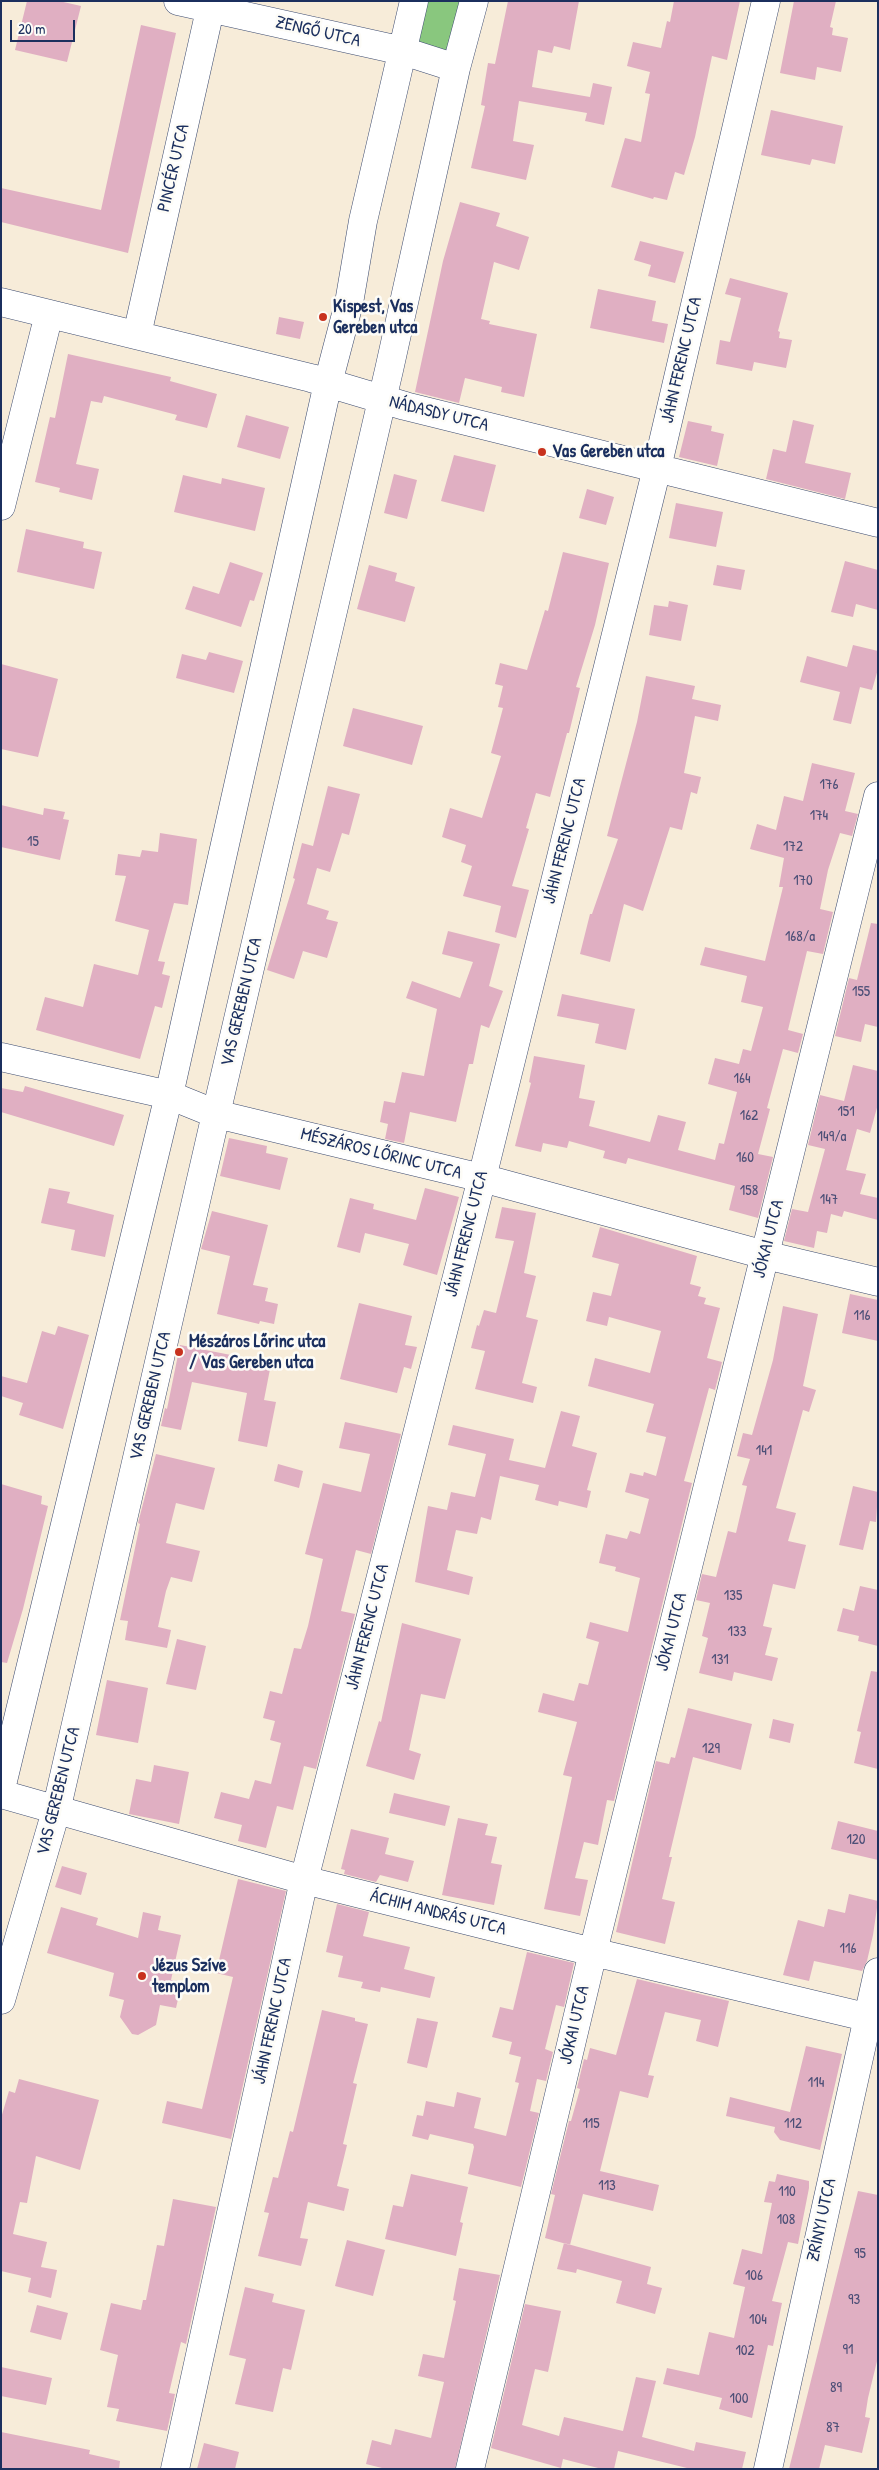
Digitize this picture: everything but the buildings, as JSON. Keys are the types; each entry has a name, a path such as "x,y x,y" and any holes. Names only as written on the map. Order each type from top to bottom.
{"street":[{"name":"ZENGŐ UTCA","path":"178,1 211,5 403,51 456,68"},
{"path":"1,1788 168,1095 328,382 349,303 363,221 414,1"},
{"name":"VAS GEREBEN UTCA","path":"1,2000 56,1811 382,400 456,68 474,1"},
{"name":"JÁHN FERENC UTCA","path":"175,2469 304,1880 482,1178 657,468 766,1"},
{"name":"PINCÉR UTCA","path":"137,335 211,5"},
{"name":"NÁDASDY UTCA","path":"1,302 328,382 382,400 878,523"},
{"path":"1,506 49,314"},
{"name":"JÓKAI UTCA","path":"470,2469 593,1952 878,796"},
{"name":"MÉSZÁROS LŐRINC UTCA","path":"1,1056 168,1095 216,1114 482,1178 765,1254 878,1282"},
{"name":"ÁCHIM ANDRÁS UTCA","path":"1,1794 304,1880 872,2019"},
{"name":"ZRÍNYI UTCA","path":"768,2469 872,2019 878,1972"}],"green space":[{"path":"419,1 469,1 455,54 410,43"}],"place":[{"name":"Kispest, Vas Gereben utca","path":"323,317"},
{"name":"Vas Gereben utca","path":"542,452"},
{"name":"Mészáros Lőrinc utca / Vas Gereben utca","path":"179,1352"},
{"name":"Jézus Szíve templom","path":"142,1976"}]}
